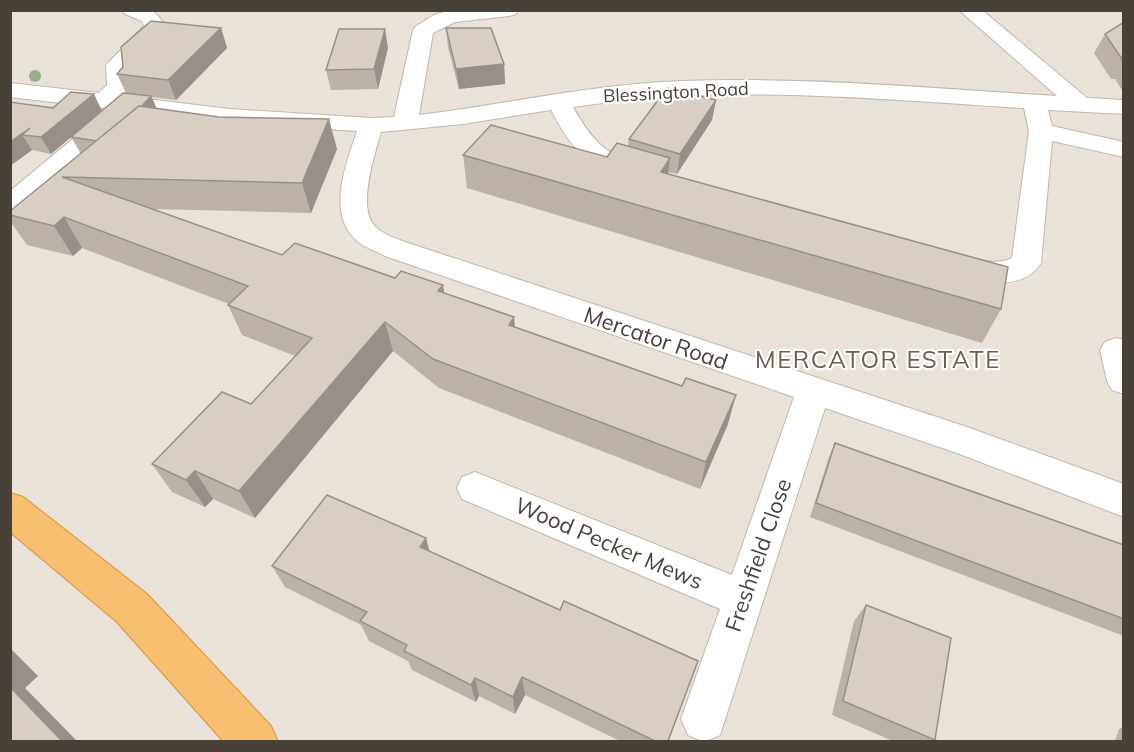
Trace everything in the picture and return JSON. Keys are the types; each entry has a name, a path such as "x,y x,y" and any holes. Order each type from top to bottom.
{"highway":[{"path":"10,509 132,608 255,741"}],"street":[{"path":"10,205 117,102 119,87 117,65 162,32 141,12 132,10"},
{"path":"405,124 423,30 432,22 450,17 509,10"},
{"path":"969,10 1081,105"},
{"name":"Blessington Road","path":"10,90 230,116 371,125 405,124 660,89 715,87 784,87 1124,107"},
{"path":"559,102 583,146 599,158 617,167 662,180"},
{"path":"941,261 975,271 1007,273 1026,263 1041,132 1035,102"},
{"name":"Mercator Road","path":"371,125 355,184 354,208 362,230 395,249 813,392 970,443 1124,501"},
{"path":"1041,132 1124,150"},
{"path":"1116,350 1124,381"},
{"name":"Freshfield Close","path":"704,719 813,392"},
{"name":"Wood Pecker Mews","path":"475,488 743,599"}],"shaded area":[{"path":"11,11 1123,11 1123,741 11,741"}],"building":[{"path":"151,21 221,28 168,80 117,74 123,67 121,47"},
{"path":"1124,22 1124,59 1122,59 1105,34"},
{"path":"446,28 491,28 504,64 456,69"},
{"path":"339,29 385,29 374,69 326,70"},
{"path":"667,88 716,100 680,154 629,139"},
{"path":"71,92 94,94 41,137 22,135 30,128 10,142 10,102 53,108"},
{"path":"123,93 151,96 141,107 139,106 97,141 71,137"},
{"path":"139,106 219,117 329,119 302,183 62,177 282,255 295,243 395,278 401,271 443,285 438,291 514,317 509,325 682,386 686,378 736,395 706,462 433,359 385,322 239,491 195,471 186,480 152,464 222,392 251,404 312,338 228,305 248,286 64,217 54,226 10,215 10,211"},
{"path":"491,125 607,157 617,143 670,158 661,172 1008,267 1001,309 463,155"},
{"path":"835,443 1124,545 1124,619 816,503"},
{"path":"327,495 426,538 420,547 560,610 564,601 698,661 668,741 655,741 522,677 513,697 475,678 471,685 404,651 407,645 360,621 367,612 272,566"},
{"path":"866,605 951,638 935,740 843,701"},
{"path":"10,687 62,741 10,741"}],"district":[{"name":"MERCATOR ESTATE","path":"878,359"}]}
